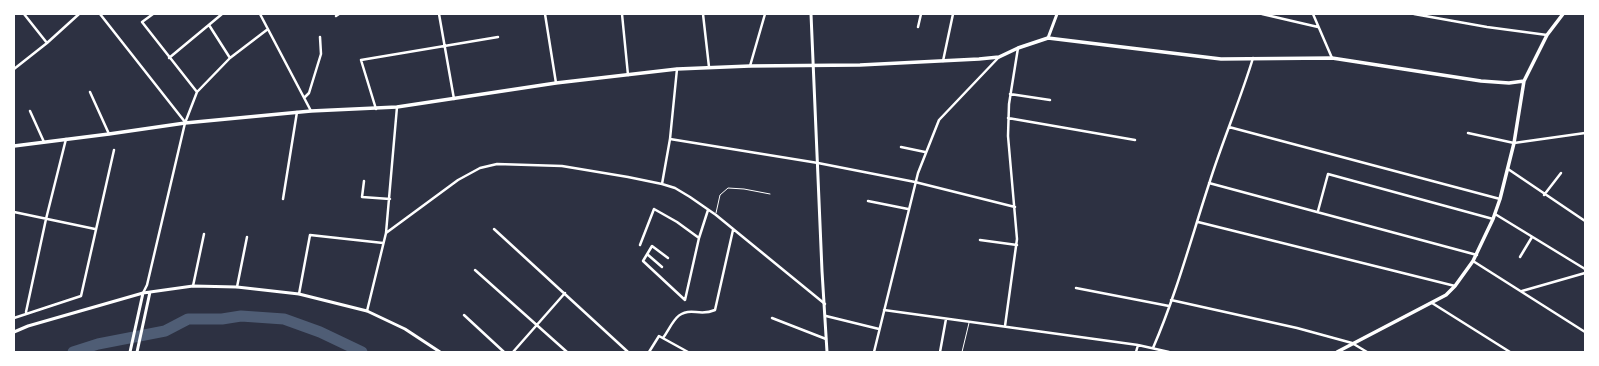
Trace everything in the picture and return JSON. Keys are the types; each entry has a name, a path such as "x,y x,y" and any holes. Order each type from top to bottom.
{"main road":[{"path":"1337,352 1446,295 1455,286 1473,261 1493,219 1500,199 1514,143 1524,81 1547,35 1563,14"},
{"path":"14,146 185,123 311,111 397,107 556,83 628,76 677,69 750,66 860,65 999,57 1018,48 1048,38 1221,58 1332,58 1481,81 1509,83 1524,81"}],"street":[{"path":"24,14 47,43"},
{"path":"14,69 47,43 79,14"},
{"path":"100,14 185,123"},
{"path":"153,14 142,22 197,92"},
{"path":"170,58 222,14"},
{"path":"260,14 305,97 311,111"},
{"path":"439,14 454,99"},
{"path":"545,14 556,83"},
{"path":"622,14 628,76"},
{"path":"703,14 709,67"},
{"path":"750,66 765,14"},
{"path":"811,14 812,65 827,352"},
{"path":"918,27 921,14"},
{"path":"943,61 953,14"},
{"path":"1048,38 1057,14"},
{"path":"1262,14 1318,27"},
{"path":"1314,14 1318,27 1332,58"},
{"path":"1414,14 1487,27 1547,35"},
{"path":"209,25 230,58"},
{"path":"130,352 140,304 147,285 185,123 197,92 230,58 268,28"},
{"path":"305,97 309,93 321,54 320,37"},
{"path":"376,109 361,60 498,37"},
{"path":"1005,326 1017,245 1008,136 1008,118 1010,94 1018,48"},
{"path":"874,352 908,209 925,152 939,120 999,57"},
{"path":"1153,348 1198,222 1209,184 1253,58"},
{"path":"662,184 670,139 677,69"},
{"path":"90,92 109,134"},
{"path":"1010,94 1050,100"},
{"path":"367,311 386,233 397,107"},
{"path":"30,111 44,142"},
{"path":"283,198 298,112"},
{"path":"1008,118 1135,140"},
{"path":"1229,127 1500,199"},
{"path":"1468,132 1514,143 1585,133"},
{"path":"670,139 818,163 915,182 1015,207"},
{"path":"26,313 46,219 66,140"},
{"path":"901,148 925,152"},
{"path":"14,318 81,296 114,150"},
{"path":"386,233 458,180 480,168 497,164 562,166 662,184 675,188 716,215 825,304"},
{"path":"1508,169 1585,222"},
{"path":"1544,195 1561,173"},
{"path":"1318,211 1328,174 1493,219"},
{"path":"364,181 362,197 390,199"},
{"path":"1209,184 1318,211 1477,255"},
{"path":"868,201 908,209"},
{"path":"640,245 654,209 677,222 699,238"},
{"path":"668,258 652,246 643,261 645,265 685,300 699,238 708,210"},
{"path":"14,212 95,229"},
{"path":"1495,214 1585,269"},
{"path":"1198,222 1455,286"},
{"path":"494,229 628,352"},
{"path":"663,338 678,315 682,312 690,310 707,313 715,310 733,230"},
{"path":"192,286 204,234"},
{"path":"299,294 310,235 383,243"},
{"path":"237,287 247,237"},
{"path":"1520,257 1532,237"},
{"path":"980,240 1017,245"},
{"path":"647,254 662,266"},
{"path":"1473,261 1585,332"},
{"path":"476,270 566,352"},
{"path":"1522,292 1585,273"},
{"path":"137,352 150,292 147,285"},
{"path":"14,332 42,322 143,293 192,286 237,287 299,294 367,311 405,329 440,352"},
{"path":"1076,288 1169,306"},
{"path":"513,352 565,293"},
{"path":"1171,300 1297,328 1352,344 1367,352"},
{"path":"1432,303 1510,352"},
{"path":"884,310 1138,345 1169,352"},
{"path":"464,315 504,352"},
{"path":"826,316 879,329"},
{"path":"772,318 827,339"},
{"path":"940,352 946,319"},
{"path":"650,352 659,336 688,352"},
{"path":"1136,352 1138,345"}],"lane":[{"path":"716,215 720,195 728,188 744,189 770,194"},
{"path":"962,352 969,322"}],"waterway":[{"path":"73,352 98,344 165,331 188,319 222,319 241,316 284,319 320,332 362,352"}]}
